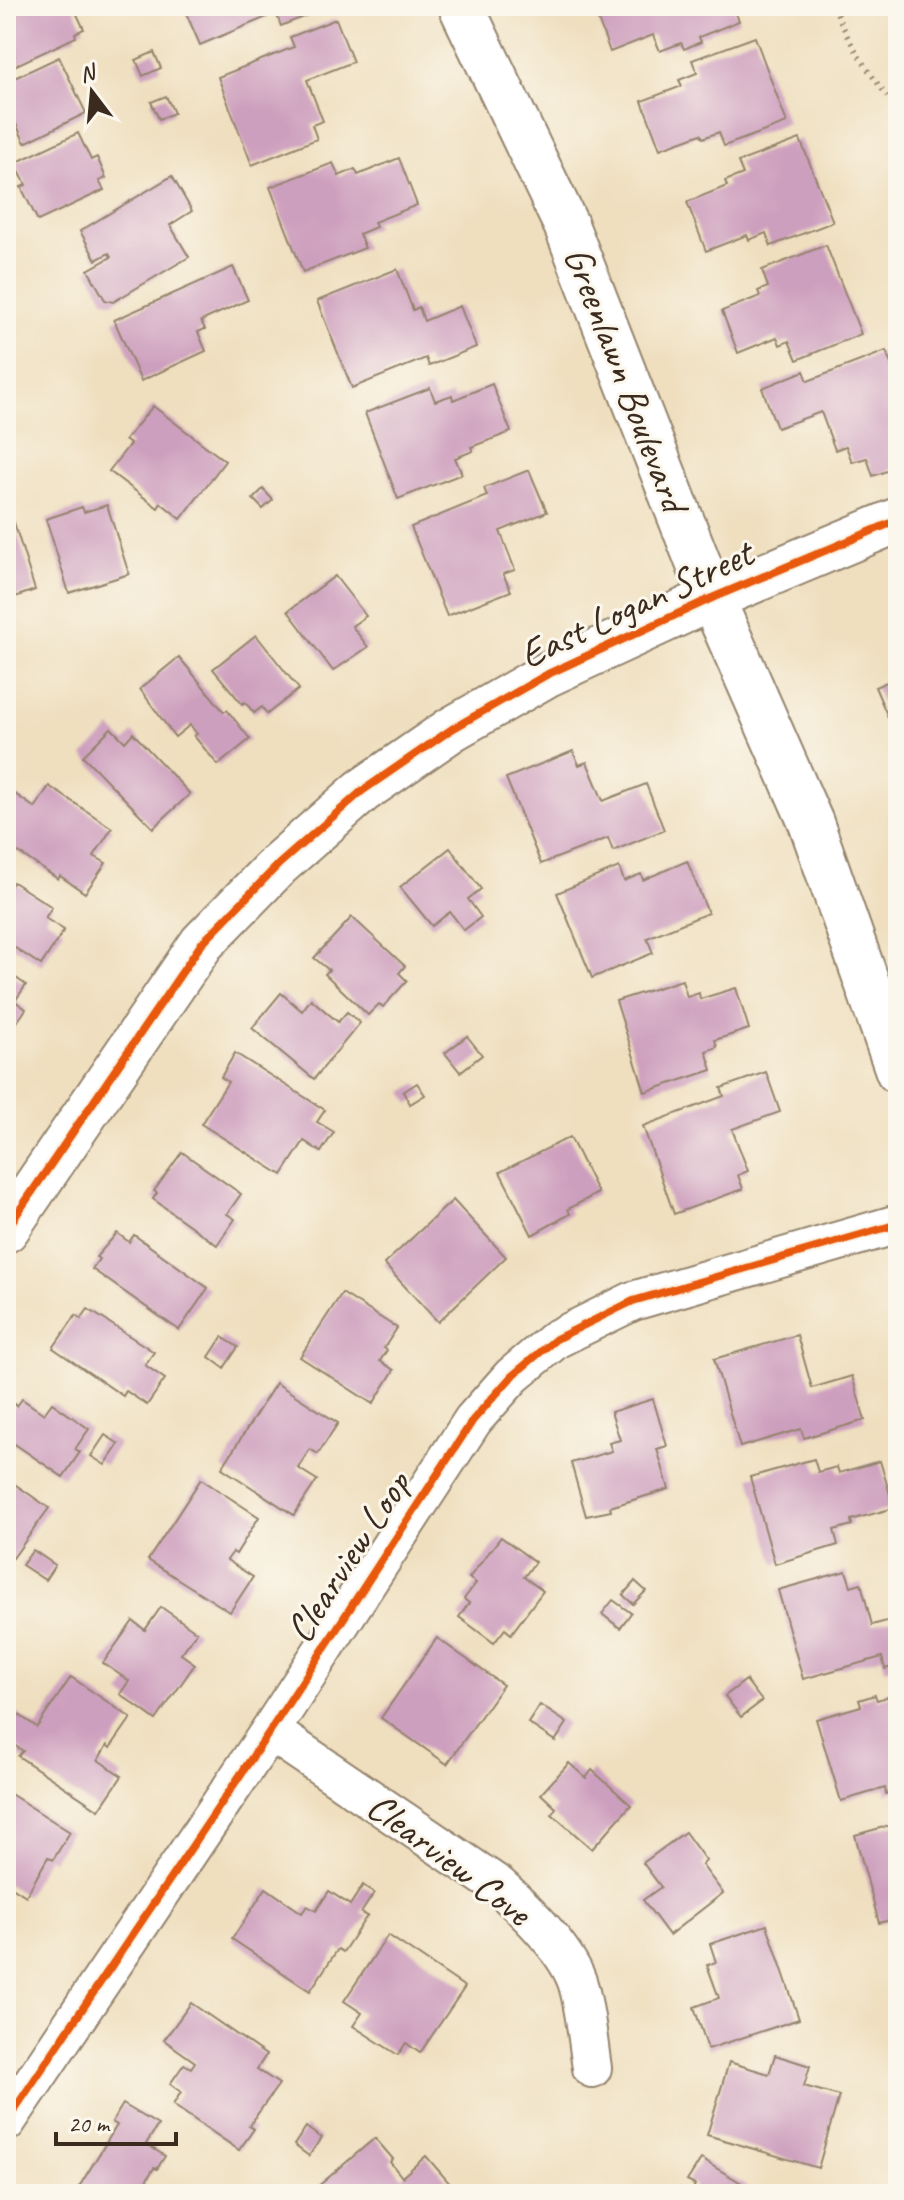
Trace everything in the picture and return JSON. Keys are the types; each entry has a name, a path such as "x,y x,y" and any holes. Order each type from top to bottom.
{"street":[{"name":"Greenlawn Boulevard","path":"461,6 566,225 712,598 811,823 898,1071"},
{"name":"East Logan Street","path":"6,1230 202,943 279,864 362,791 452,729 548,674 712,598 898,520"},
{"name":"Clearview Loop","path":"6,2122 270,1731 473,1420 512,1376 556,1339 633,1301 898,1224"},
{"name":"Clearview Cove","path":"270,1731 499,1886 519,1904 553,1940 579,1985 592,2068"}],"path":[{"path":"834,6 845,36 864,67 898,110"}],"building":[{"path":"6,6 73,6 84,29 75,33 76,37 6,70"},
{"path":"183,6 330,6 281,26 276,13 200,45"},
{"path":"593,6 733,6 739,21 699,37 701,42 684,49 681,43 660,51 653,35 610,52"},
{"path":"336,19 353,62 307,80 323,121 312,125 317,139 252,165 218,77 294,47 290,37"},
{"path":"755,37 787,123 724,146 719,132 703,138 701,134 660,149 642,101 682,86 679,80 697,73 692,60"},
{"path":"154,52 161,68 143,76 136,60"},
{"path":"59,57 86,113 25,143 15,122 12,124 6,112 6,82"},
{"path":"166,96 174,113 159,119 151,102"},
{"path":"78,133 91,160 97,157 106,178 99,181 104,190 38,221 21,187 26,185 15,163"},
{"path":"800,139 833,222 771,246 766,233 749,240 747,235 706,251 687,202 727,186 725,181 743,174 738,162"},
{"path":"399,158 417,205 374,222 376,227 359,234 365,248 303,272 270,187 333,163 339,176 355,169 358,175"},
{"path":"172,176 192,211 170,225 189,257 113,302 105,300 88,270 111,257 109,253 96,260 80,231"},
{"path":"826,245 861,334 797,360 789,341 780,345 777,337 738,353 722,311 760,296 758,291 768,287 762,270"},
{"path":"233,267 248,300 201,321 205,329 198,332 206,351 141,381 114,320"},
{"path":"397,269 413,310 419,307 424,321 460,306 476,347 429,366 426,358 352,388 317,301"},
{"path":"886,351 898,382 898,454 891,456 895,468 873,476 867,458 852,462 846,446 835,450 821,412 777,428 762,388 804,371 808,381"},
{"path":"492,384 511,432 471,447 473,451 455,458 462,474 398,499 365,413 430,388 435,401 452,395 453,400"},
{"path":"153,406 225,461 181,519 161,503 158,508 109,471 130,444 125,440"},
{"path":"529,470 547,512 500,531 515,570 503,574 511,591 447,616 411,527 487,496 484,488"},
{"path":"263,489 273,500 263,509 253,499"},
{"path":"107,505 129,574 69,593 46,519 82,507 84,512"},
{"path":"12,516 35,590 6,600 6,518"},
{"path":"335,576 366,616 352,626 368,647 333,671 288,611"},
{"path":"256,635 299,689 267,714 262,707 254,713 245,702 242,704 213,669"},
{"path":"179,657 250,739 218,765 194,736 197,734 190,725 175,737 140,689"},
{"path":"898,677 898,727 893,729 875,687"},
{"path":"111,728 125,742 133,733 190,794 153,828 83,756"},
{"path":"573,751 579,765 587,762 603,801 646,784 664,830 613,851 608,838 541,864 506,778"},
{"path":"49,786 112,828 94,856 106,863 85,893 6,844 6,807 15,794 35,808"},
{"path":"450,848 481,889 468,899 481,917 464,930 450,912 432,926 400,887"},
{"path":"687,861 708,913 647,938 653,953 592,978 557,893 619,867 624,881 641,874 643,880"},
{"path":"13,882 52,907 45,918 64,930 41,965 6,942 6,893"},
{"path":"352,917 405,966 399,973 407,981 383,1007 379,1004 368,1015 325,974 329,970 314,958"},
{"path":"6,971 26,985 15,1001 26,1009 6,1038"},
{"path":"682,980 687,997 699,993 700,999 736,988 749,1029 715,1040 717,1047 706,1051 712,1070 645,1092 616,1001"},
{"path":"281,993 302,1011 311,999 338,1022 347,1012 360,1023 314,1079 252,1028"},
{"path":"467,1036 482,1055 460,1072 445,1053"},
{"path":"235,1053 325,1110 317,1122 334,1132 321,1152 304,1141 282,1175 201,1124 228,1082 221,1077"},
{"path":"766,1072 780,1112 732,1129 748,1171 738,1175 743,1189 674,1214 643,1126 724,1096 721,1088"},
{"path":"417,1083 425,1095 410,1104 403,1092"},
{"path":"570,1137 598,1193 568,1209 570,1214 532,1235 500,1172"},
{"path":"182,1152 241,1194 227,1214 235,1219 217,1245 153,1199 157,1193 154,1191"},
{"path":"453,1200 506,1257 438,1322 384,1264"},
{"path":"117,1233 129,1242 134,1235 208,1288 179,1330 92,1269 99,1259 96,1257"},
{"path":"342,1293 397,1328 380,1361 394,1370 373,1404 300,1357"},
{"path":"88,1309 154,1352 145,1365 165,1379 147,1405 126,1391 123,1396 53,1348 76,1315 81,1319"},
{"path":"797,1335 812,1388 852,1376 865,1420 804,1438 801,1429 740,1447 714,1359"},
{"path":"222,1337 238,1347 224,1368 209,1357"},
{"path":"276,1383 338,1423 318,1454 310,1449 298,1468 317,1480 294,1515 222,1468"},
{"path":"22,1399 44,1414 52,1403 89,1429 75,1449 80,1452 63,1477 6,1438 6,1416"},
{"path":"653,1399 667,1446 657,1449 669,1489 610,1507 611,1511 586,1516 571,1463 612,1451 609,1443 620,1440 611,1412"},
{"path":"105,1435 119,1444 105,1465 91,1456"},
{"path":"814,1459 818,1472 837,1467 839,1473 880,1461 894,1508 851,1520 852,1525 834,1530 838,1545 775,1564 750,1477"},
{"path":"6,1478 49,1508 13,1558 6,1553"},
{"path":"201,1479 259,1517 236,1554 233,1552 227,1560 253,1577 230,1612 148,1560"},
{"path":"501,1537 535,1562 524,1577 543,1591 511,1634 505,1629 494,1643 459,1617 469,1603 464,1599 476,1583 469,1578"},
{"path":"33,1550 55,1565 45,1580 22,1565"},
{"path":"846,1571 851,1586 861,1583 872,1625 898,1618 898,1665 885,1669 882,1657 803,1679 778,1590"},
{"path":"635,1581 646,1591 633,1604 623,1595"},
{"path":"613,1600 631,1613 620,1628 602,1614"},
{"path":"161,1607 197,1632 181,1654 195,1664 156,1720 120,1694 129,1681 103,1663 133,1621 145,1630"},
{"path":"437,1638 503,1685 447,1764 381,1718"},
{"path":"71,1677 131,1718 98,1760 122,1776 99,1810 18,1756 23,1751 6,1740 6,1706 37,1727"},
{"path":"746,1680 762,1701 741,1717 725,1696"},
{"path":"896,1694 898,1790 886,1794 885,1788 841,1801 816,1719 861,1706 859,1700 875,1695 877,1700"},
{"path":"540,1705 567,1723 555,1741 528,1723"},
{"path":"569,1763 586,1778 592,1770 631,1805 592,1849 552,1814 556,1808 541,1794"},
{"path":"9,1793 70,1832 53,1860 48,1857 26,1896 6,1883 6,1798"},
{"path":"898,1823 898,1918 879,1923 855,1835"},
{"path":"685,1832 706,1861 702,1865 723,1893 669,1935 643,1900 661,1887 643,1863"},
{"path":"363,1885 374,1893 361,1913 367,1916 343,1952 338,1949 310,1991 232,1939 266,1888 302,1913 307,1906 316,1911 329,1891 350,1905"},
{"path":"767,1925 799,2019 708,2049 694,2007 719,1998 707,1965 716,1962 710,1944"},
{"path":"388,1935 465,1987 420,2053 406,2043 398,2055 353,2026 362,2013 344,2001"},
{"path":"898,1952 898,1986 896,1986 892,1953"},
{"path":"191,2003 266,2055 257,2069 279,2084 249,2126 254,2129 239,2150 173,2105 181,2092 170,2084 184,2064 191,2068 195,2062 164,2040"},
{"path":"775,2055 810,2066 804,2086 839,2096 818,2168 707,2135 729,2062 769,2074"},
{"path":"123,2104 158,2125 146,2144 165,2156 138,2194 91,2194 79,2187 117,2125 112,2122"},
{"path":"306,2127 321,2138 309,2156 294,2145"},
{"path":"375,2138 393,2159 390,2162 402,2177 426,2156 452,2186 442,2194 309,2194"},
{"path":"701,2159 753,2190 751,2194 696,2194 692,2191 695,2185 687,2181"}],"cycle path":[{"path":"6,1230 202,943 279,864 362,791 452,729 548,674 712,598 898,520"},
{"path":"6,2122 270,1731 473,1420 512,1376 556,1339 633,1301 898,1224"}]}
